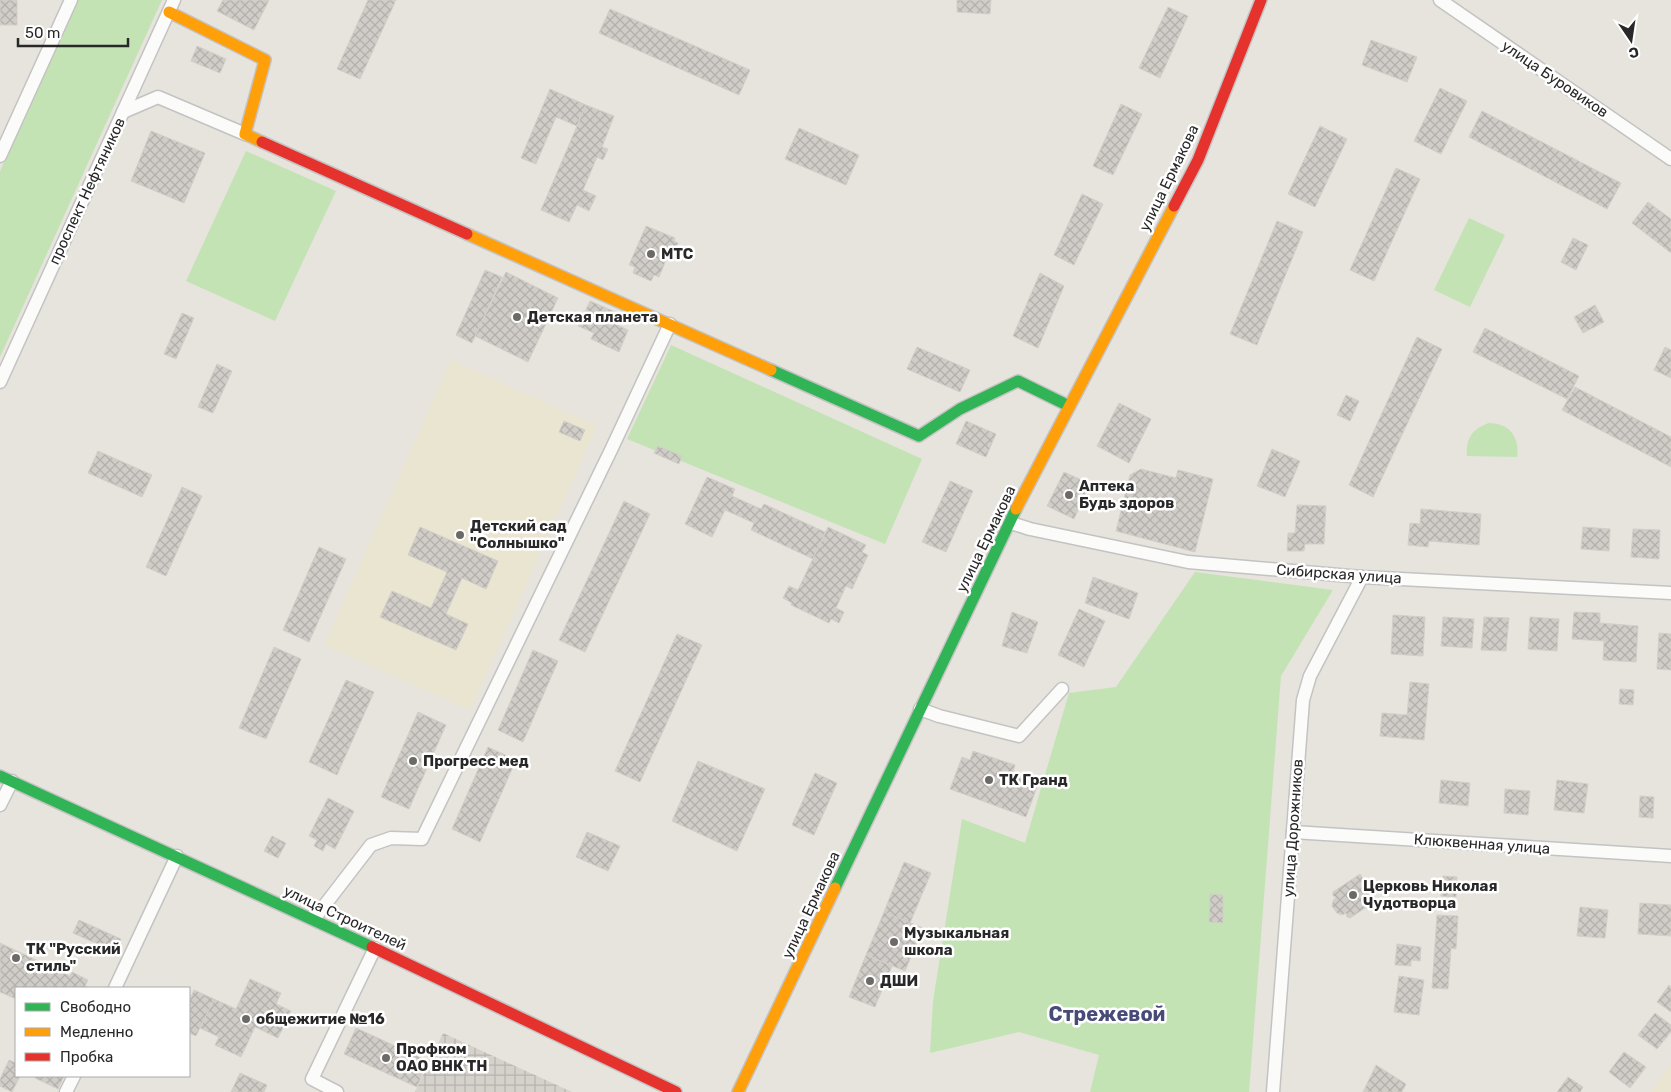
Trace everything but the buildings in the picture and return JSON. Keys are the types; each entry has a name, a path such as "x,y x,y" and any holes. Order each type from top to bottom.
{"street":[{"path":"0,156 71,0"},
{"name":"проспект Нефтяников","path":"0,382 174,0"},
{"name":"улица Ермакова","path":"738,1092 1022,497 1198,160 1261,0"},
{"name":"улица Буровиков","path":"1440,0 1671,159"},
{"path":"169,12 265,60 245,134"},
{"path":"123,112 158,97 245,134 919,436 960,409 1018,381 1069,406"},
{"path":"314,919 371,845 391,838 422,839 611,450 670,324"},
{"name":"Сибирская улица","path":"1011,523 1030,529 1188,562 1362,577 1671,593"},
{"name":"улица Дорожников","path":"1273,1092 1303,700 1310,676 1362,577"},
{"path":"920,709 939,716 1019,736 1062,689"},
{"path":"0,805 6,778"},
{"name":"улица Строителей","path":"6,778 314,919 676,1092"},
{"name":"Клюквенная улица","path":"1293,832 1671,856"},
{"path":"115,987 177,856"},
{"path":"337,1092 312,1079 375,948"},
{"path":"66,1092 74,1077"}],"shaded area":[{"name":"Детский сад \"Солнышко\"","path":"451,360 597,426 470,710 324,645"},
{"path":"443,1033 572,1092 415,1092"},
{"path":"1671,1064 1671,1092 1651,1092"}],"green space":[{"path":"78,0 162,0 0,357 0,171"},
{"path":"246,151 336,191 275,321 186,281"},
{"path":"1469,218 1505,235 1470,307 1434,290"},
{"path":"671,345 922,459 885,544 627,439"},
{"path":"1489,423 1502,426 1512,432 1517,443 1517,457 1467,456 1467,444 1471,435 1483,425"},
{"path":"1195,572 1333,590 1281,676 1249,1092 1090,1092 1099,1055 1019,1032 930,1053 933,1001 962,819 1025,843 1069,693 1116,687"}],"traffic: fast":[{"path":"771,370 919,436 960,409 1018,381 1069,406"},
{"path":"835,888 1016,509"},
{"path":"0,776 372,947"}],"traffic: slow":[{"path":"169,12 265,60 245,134 262,142"},
{"path":"1016,509 1174,206"},
{"path":"467,234 771,370"},
{"path":"738,1092 835,888"}],"traffic: jam":[{"path":"1174,206 1198,160 1261,0"},
{"path":"262,142 467,234"},
{"path":"372,947 676,1092"}],"place":[{"name":"МТС","path":"651,254"},
{"name":"Детская планета","path":"517,317"},
{"name":"Аптека Будь здоров","path":"1069,495"},
{"name":"Детский сад \"Солнышко\"","path":"460,535"},
{"name":"Прогресс мед","path":"413,761"},
{"name":"ТК Гранд","path":"989,780"},
{"name":"Церковь Николая Чудотворца","path":"1353,895"},
{"name":"Музыкальная школа","path":"894,942"},
{"name":"ТК \"Русский стиль\"","path":"16,958"},
{"name":"ДШИ","path":"870,981"},
{"name":"общежитие №16","path":"246,1019"},
{"name":"Профком ОАО ВНК ТН","path":"386,1058"}],"district":[{"name":"Стрежевой","path":"1107,1014"}]}
